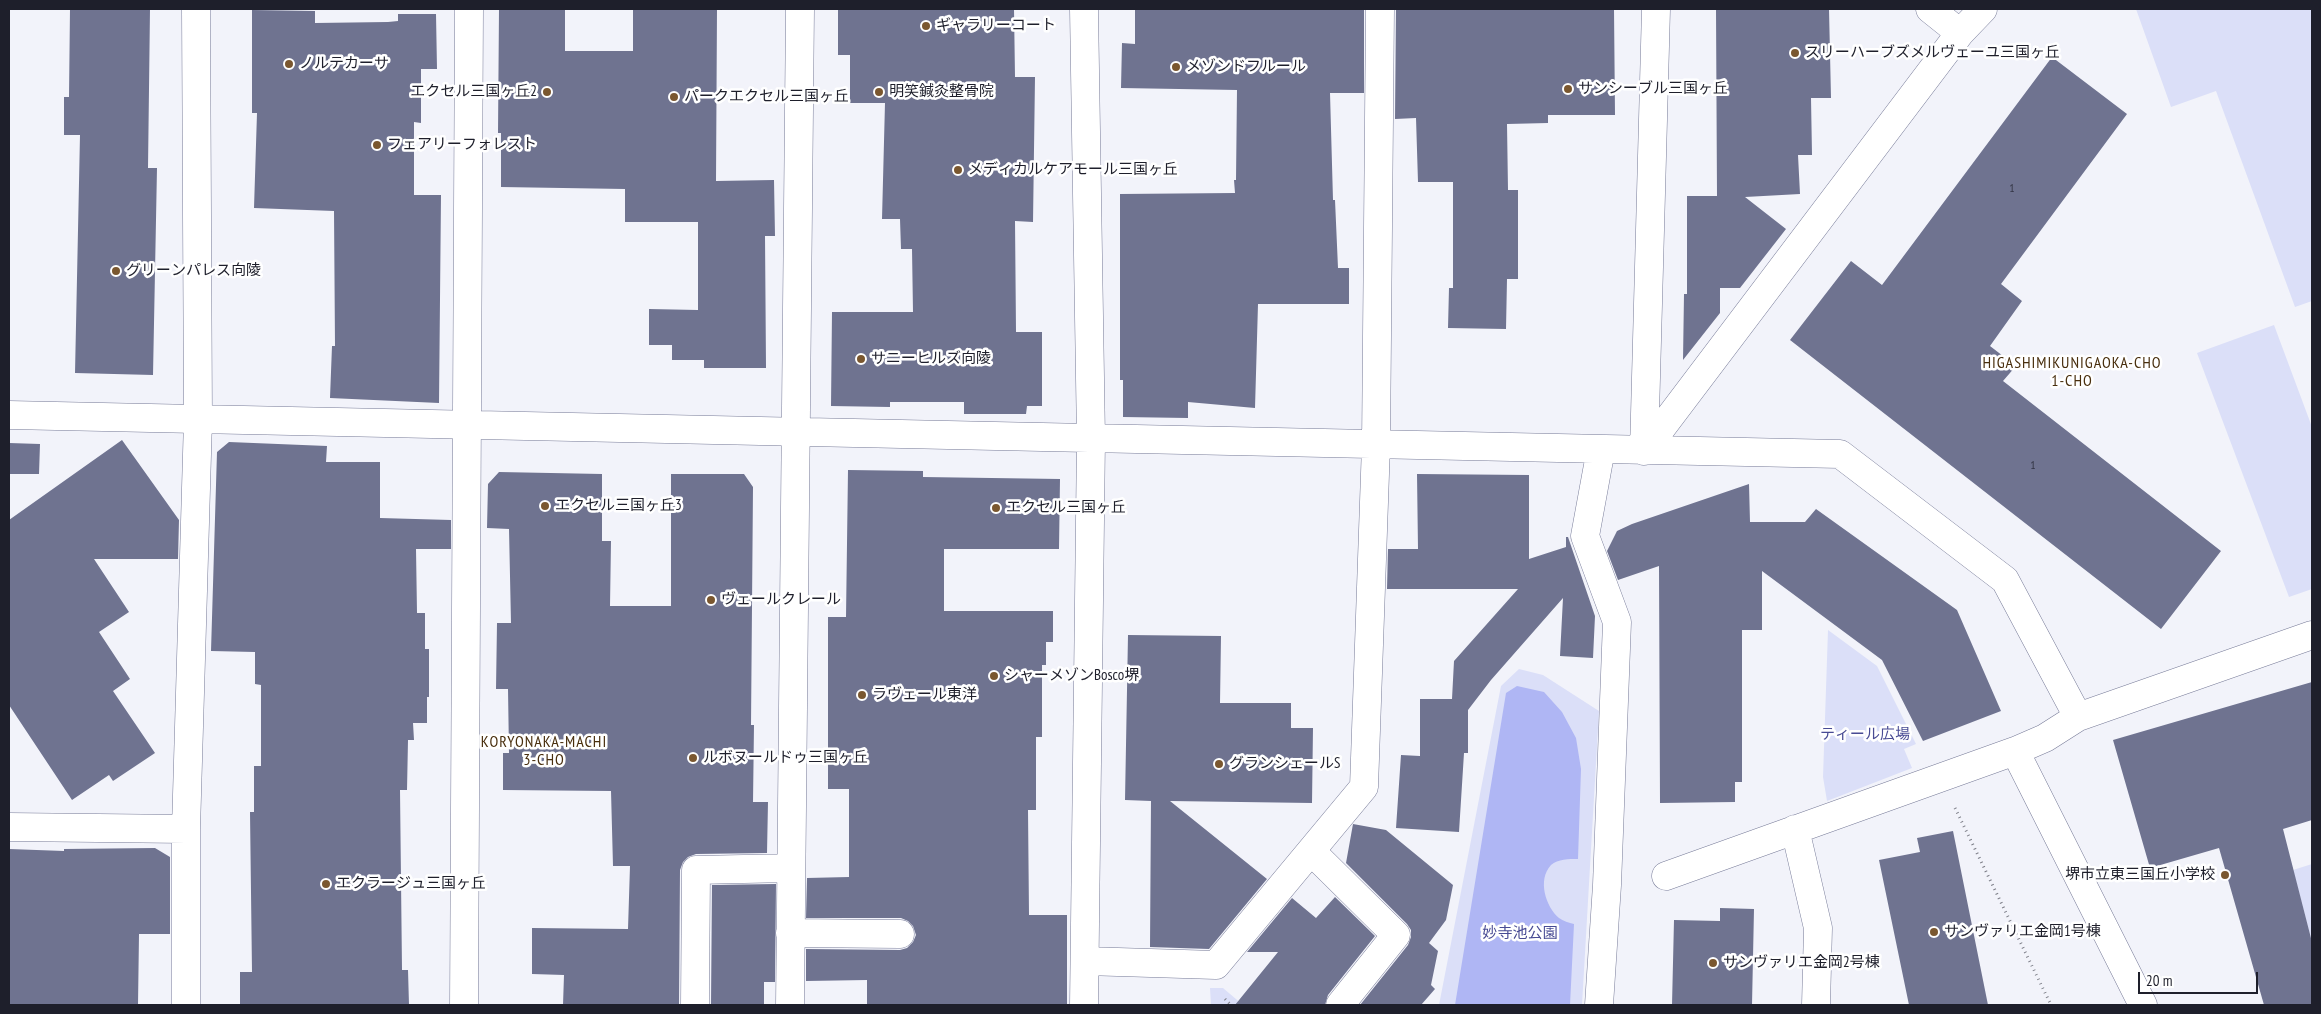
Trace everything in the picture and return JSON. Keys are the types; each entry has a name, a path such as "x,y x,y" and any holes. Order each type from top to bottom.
{"street":[{"path":"186,1005 186,830 198,420 196,9"},
{"path":"464,1005 469,9"},
{"path":"790,1005 800,9"},
{"path":"1084,9 1091,439 1084,1005"},
{"path":"1085,961 1216,965 1364,787 1376,445 1380,9"},
{"path":"1644,451 1656,9"},
{"path":"1930,9 1960,33"},
{"path":"1644,451 1960,33 1983,9"},
{"path":"9,415 1840,454 2005,580 2078,717"},
{"path":"1600,1005 1607,885 1617,622 1585,536 1601,449"},
{"path":"1666,876 2014,751 2045,738 2078,717 2312,635"},
{"path":"2014,751 2143,1005"},
{"path":"9,827 186,830"},
{"path":"1795,829 1818,928 1816,1005"},
{"path":"1311,851 1396,935 1340,1005"},
{"path":"695,1005 696,870 791,868"},
{"path":"790,933 900,934"}],"path":[{"path":"1941,777 2051,1005"}],"green space":[{"path":"2136,9 2312,9 2312,301 2295,307 2216,91 2171,107"},
{"path":"2274,325 2312,427 2312,589 2289,597 2197,353"},
{"name":"ティール広場","path":"1828,630 1877,666 1916,744 1904,749 1912,768 1827,801 1823,777"},
{"name":"妙寺池公園","path":"1519,669 1543,675 1599,711 1582,1005 1439,1005 1501,686"},
{"path":"2312,864 2312,942 2293,870"},
{"path":"1210,988 1223,988 1243,1005 1211,1005"}],"water":[{"name":"妙寺池公園","path":"1517,686 1544,692 1562,712 1576,738 1581,769 1578,859 1560,860 1551,865 1547,871 1544,885 1547,900 1554,913 1562,920 1574,924 1570,1005 1455,1005 1506,693"}],"building":[{"path":"70,9 150,9 148,168 157,168 153,375 75,373 80,135 64,135 64,97 69,97"},
{"path":"499,9 565,9 565,51 633,51 633,9 717,9 716,181 774,180 775,236 765,236 766,368 704,368 704,360 672,360 672,345 649,345 649,309 698,310 698,222 625,222 625,189 501,187 501,133 498,133"},
{"path":"838,9 1014,9 1015,77 1035,77 1033,222 1015,221 1016,332 1042,332 1042,406 1027,406 1026,414 964,414 964,402 890,402 890,407 831,406 832,312 913,312 912,249 901,249 900,219 882,219 885,103 850,103 850,55 838,55"},
{"path":"1135,9 1364,9 1364,93 1330,93 1333,200 1335,200 1338,268 1349,268 1349,304 1258,304 1255,408 1188,402 1188,418 1123,417 1123,380 1120,380 1120,194 1235,193 1234,180 1236,180 1237,90 1121,88 1122,43 1135,44"},
{"path":"1396,9 1614,9 1615,115 1548,115 1548,123 1507,124 1508,190 1518,190 1518,279 1507,279 1506,329 1448,328 1449,288 1453,288 1453,182 1418,182 1416,118 1395,119"},
{"path":"1716,9 1829,9 1831,98 1811,98 1812,155 1798,155 1800,194 1745,197 1786,229 1740,288 1720,288 1720,313 1683,360 1684,294 1687,294 1687,196 1717,196"},
{"path":"252,10 315,11 315,23 388,22 398,21 398,14 436,14 437,69 421,69 421,123 414,122 414,195 441,195 439,403 330,398 332,346 335,346 334,211 254,208 257,113 252,113"},
{"path":"2052,57 2127,114 2001,284 2022,301 1990,346 2016,366 2003,381 2221,551 2161,629 1790,340 1851,261 1882,285"},
{"path":"122,440 179,520 178,559 94,559 129,612 99,632 130,679 113,691 155,753 113,781 109,775 72,800 9,705 9,520"},
{"path":"229,442 327,446 326,462 380,462 380,518 451,520 451,549 416,549 417,613 425,613 425,649 429,649 429,697 427,697 427,723 413,723 414,740 408,740 407,790 400,790 402,970 408,970 409,1005 240,1005 240,972 252,972 250,812 254,812 254,766 261,766 261,685 255,684 255,652 211,651 217,452"},
{"path":"9,443 40,444 39,474 9,474"},
{"path":"848,470 923,471 923,477 1060,479 1059,549 944,549 944,611 1053,611 1053,642 1046,642 1046,665 1042,665 1042,737 1036,737 1036,810 1028,810 1029,915 1067,915 1067,1005 867,1005 867,980 806,981 806,949 900,950 907,948 913,942 916,935 913,926 901,918 806,918 807,878 849,877 849,789 828,789 828,617 846,617"},
{"path":"499,472 602,474 602,541 611,541 610,606 671,606 671,474 744,474 753,487 751,725 754,725 753,802 768,802 767,853 696,854 688,857 683,862 680,870 679,1005 563,1005 564,975 532,974 532,928 628,929 630,866 613,866 611,791 503,790 503,753 509,753 508,689 496,689 497,623 511,623 509,529 487,528 488,484"},
{"path":"1417,474 1529,475 1529,559 1566,547 1566,537 1568,537 1595,616 1593,658 1560,656 1563,598 1491,680 1468,710 1468,753 1464,753 1459,832 1396,828 1401,755 1420,756 1420,699 1452,699 1454,661 1518,589 1387,589 1388,549 1418,549"},
{"path":"1749,484 1750,522 1805,522 1816,509 1957,610 2001,711 1923,741 1882,660 1762,571 1762,630 1742,630 1742,782 1735,782 1735,802 1660,803 1659,566 1618,580 1607,551 1617,531 1632,524"},
{"path":"1128,635 1221,636 1220,703 1291,703 1291,728 1313,728 1312,803 1170,801 1267,879 1209,949 1150,947 1151,801 1125,800"},
{"name":"堺市立東三国丘小学校","path":"2312,682 2312,820 2283,829 2312,942 2312,1005 2264,1005 2219,848 2150,868 2113,740"},
{"path":"1353,824 1386,830 1453,885 1446,920 1429,943 1438,951 1431,985 1435,989 1421,1005 1360,1005 1408,945 1411,930 1346,863"},
{"name":"サンヴァリエ金岡1号棟","path":"1953,831 1988,1005 1909,1005 1879,860 1920,852 1917,838"},
{"path":"155,848 170,857 170,934 139,934 138,1005 9,1005 9,849 64,851 64,849"},
{"path":"776,884 775,982 764,982 764,1005 711,1005 712,885"},
{"path":"1335,897 1375,936 1328,995 1325,1005 1235,1005 1278,952 1247,952 1292,898 1316,918"},
{"name":"サンヴァリエ金岡2号棟","path":"1720,908 1754,909 1752,1005 1672,1005 1674,920 1720,921"}],"place":[{"name":"ギャラリーコート","path":"926,26"},
{"name":"スリーハーブズメルヴェーユ三国ヶ丘","path":"1795,53"},
{"name":"ノルテカーサ","path":"289,64"},
{"name":"メゾンドフルール","path":"1176,67"},
{"name":"サンシーブル三国ヶ丘","path":"1568,89"},
{"name":"エクセル三国ヶ丘2","path":"547,92"},
{"name":"明笑鍼灸整骨院","path":"879,92"},
{"name":"パークエクセル三国ヶ丘","path":"674,97"},
{"name":"フェアリーフォレスト","path":"377,145"},
{"name":"メディカルケアモール三国ヶ丘","path":"958,170"},
{"name":"グリーンパレス向陵","path":"116,271"},
{"name":"サニーヒルズ向陵","path":"861,359"},
{"name":"エクセル三国ヶ丘3","path":"545,506"},
{"name":"エクセル三国ヶ丘","path":"996,508"},
{"name":"ヴェールクレール","path":"711,600"},
{"name":"シャーメゾンBosco堺","path":"994,676"},
{"name":"ラヴェール東洋","path":"862,695"},
{"name":"ルボヌールドゥ三国ヶ丘","path":"693,758"},
{"name":"グランシェールS","path":"1219,764"},
{"name":"堺市立東三国丘小学校","path":"2225,875"},
{"name":"エクラージュ三国ヶ丘","path":"326,884"},
{"name":"サンヴァリエ金岡1号棟","path":"1934,932"},
{"name":"サンヴァリエ金岡2号棟","path":"1713,963"}],"district":[{"name":"HIGASHIMIKUNIGAOKA-CHO 1-CHO","path":"2072,372"},
{"name":"KORYONAKA-MACHI 3-CHO","path":"544,751"}]}
